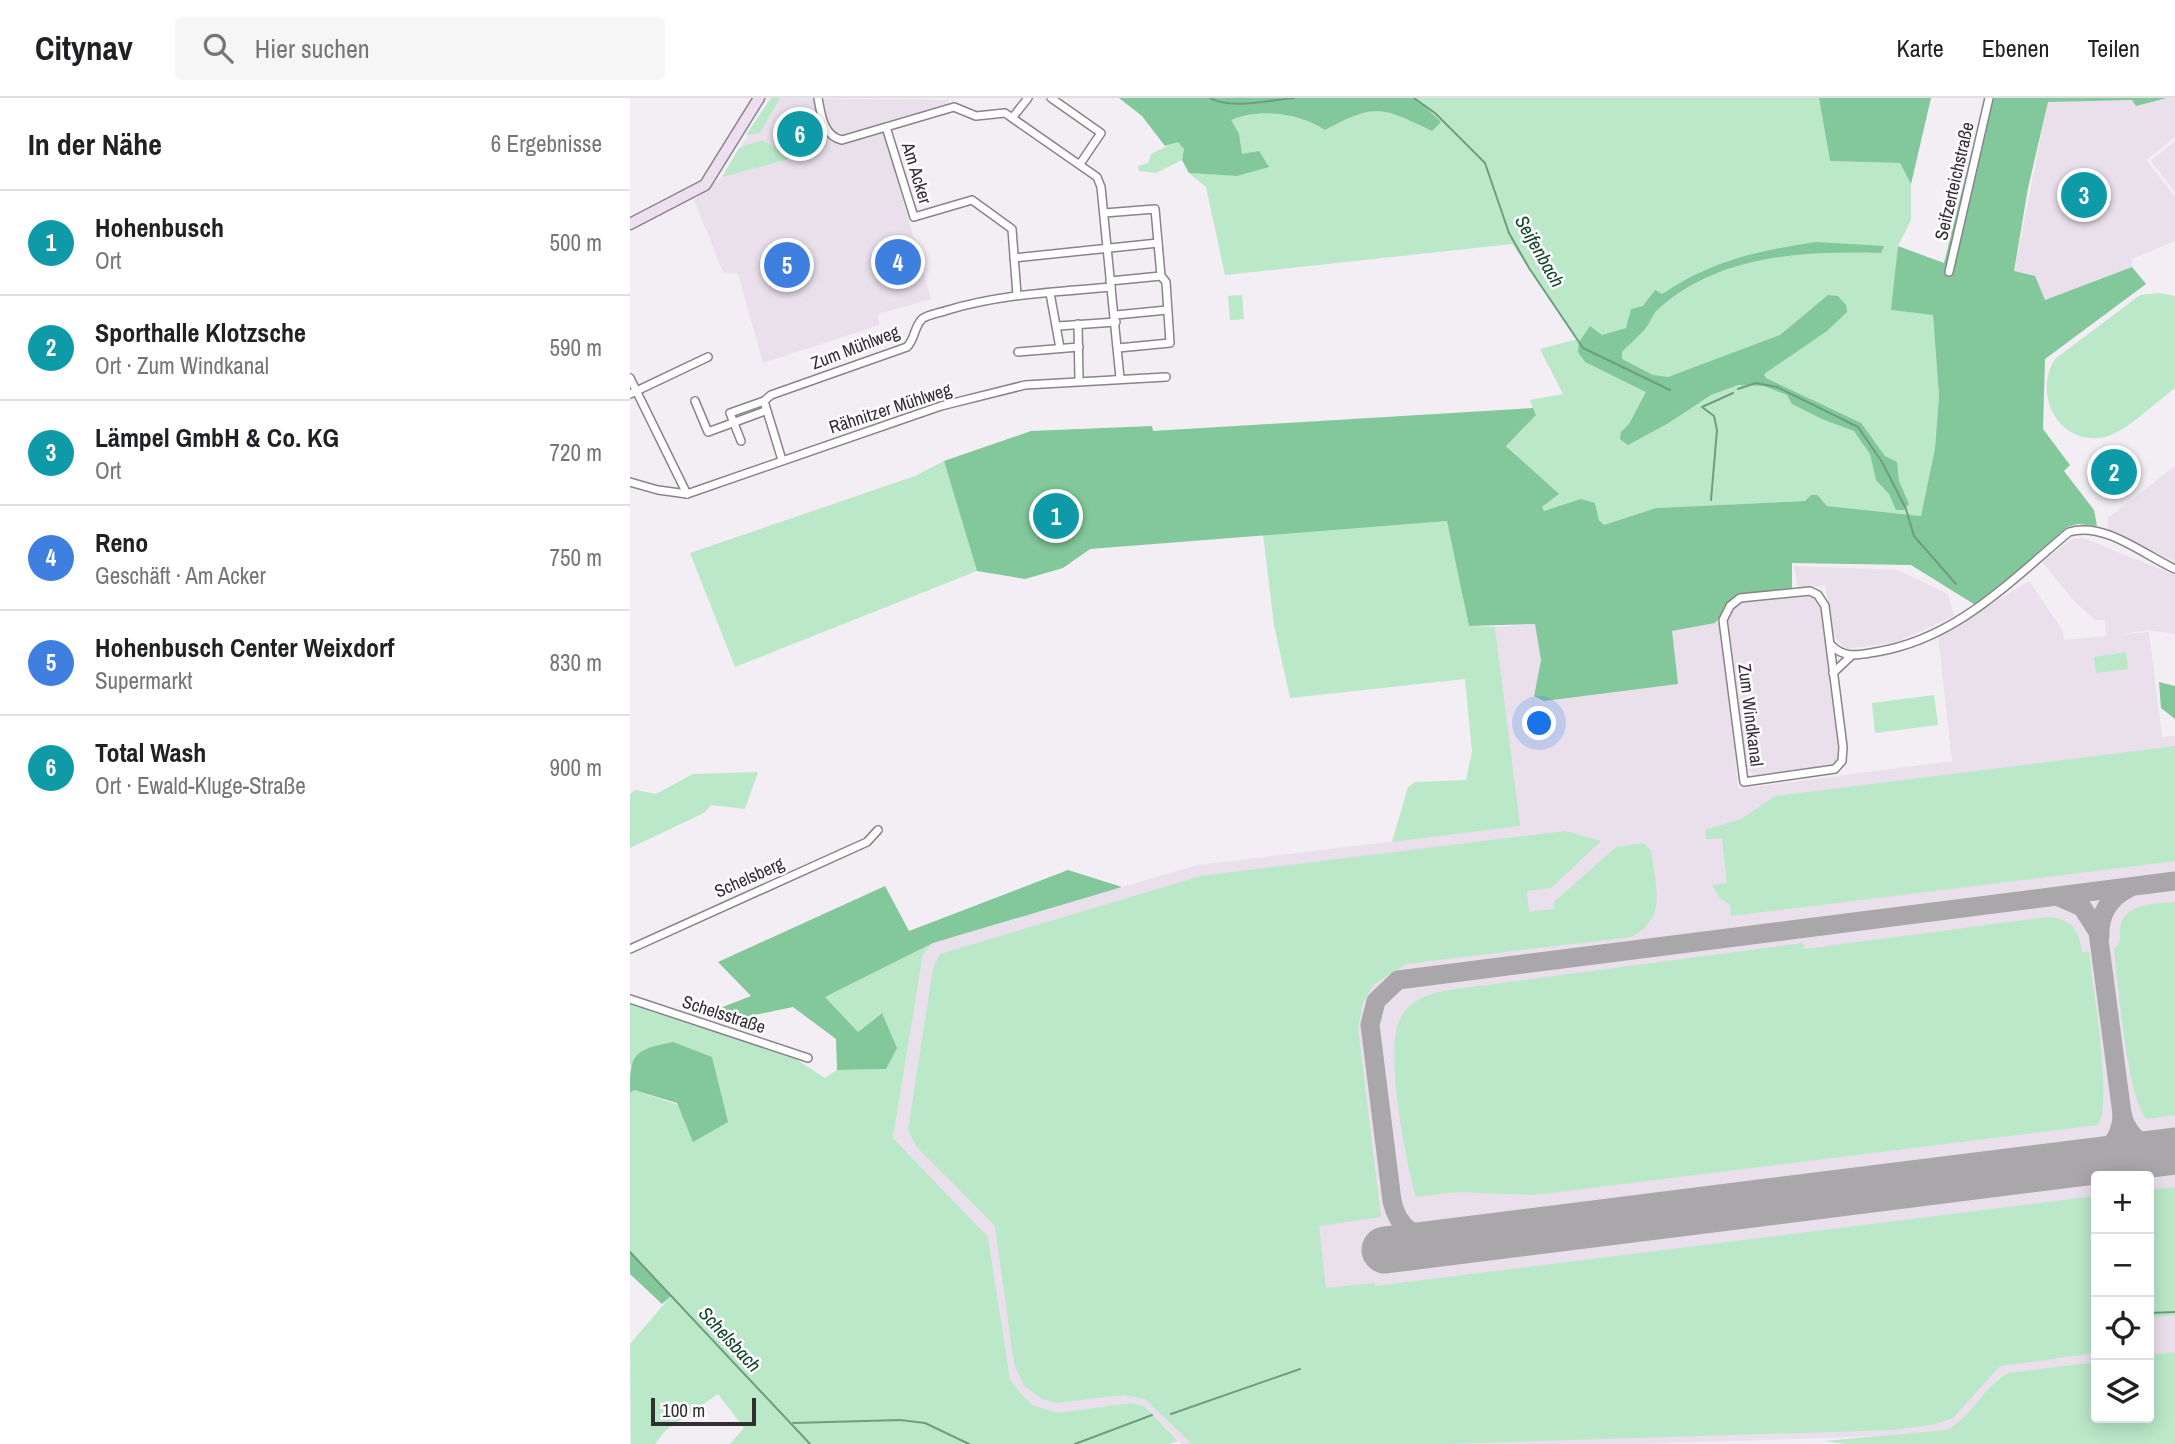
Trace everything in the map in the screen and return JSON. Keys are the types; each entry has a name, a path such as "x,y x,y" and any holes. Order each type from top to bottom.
{"main road":[{"path":"630,224 705,185 759,98"}],"street":[{"path":"818,98 827,129 836,139 849,139 954,107 976,116 1006,113 1097,177 1104,213 1120,378"},
{"path":"1013,117 1028,98"},
{"path":"1051,98 1101,133 1080,164"},
{"name":"Seifzerteichstraße","path":"1948,272 1989,98"},
{"name":"Am Acker","path":"886,127 914,217 972,200 1012,229 1017,295"},
{"path":"1104,213 1155,209 1161,276 1166,282 1170,343 1118,348"},
{"path":"1014,258 1158,243"},
{"name":"Zum Mühlweg","path":"734,422 730,413 764,401 771,395 907,347 915,339 918,325 924,317 973,303 1017,295 1049,293 1161,276"},
{"path":"1049,293 1052,322 1058,326 1167,310"},
{"path":"1078,324 1079,380"},
{"path":"1058,326 1060,348"},
{"path":"1018,352 1079,347"},
{"path":"633,392 708,358"},
{"name":"Rähnitzer Mühlweg","path":"630,482 687,494 941,406 1025,385 1166,377"},
{"path":"630,378 633,392 687,494"},
{"path":"695,401 708,432 765,411"},
{"path":"764,401 782,460"},
{"path":"734,422 741,441"},
{"path":"1833,673 1851,656 1911,643 1958,622 1993,598 2069,532 2079,529 2101,533 2175,569"},
{"name":"Zum Windkanal","path":"1810,592 1818,595 1825,606 1833,673 1843,747 1842,761 1835,769 1744,782 1723,620 1730,606 1740,598 1810,592"},
{"path":"1830,645 1851,656"},
{"name":"Schelsberg","path":"630,949 867,842 878,830"},
{"name":"Schelsstraße","path":"630,999 808,1058"}],"shaded area":[{"path":"771,98 949,100 948,103 881,123 931,299 878,314 879,325 763,363 738,274 723,272 694,200 722,177"},
{"path":"2175,98 2175,137 2146,160 2175,197 2175,241 2132,259 2132,267 2045,300 2014,272 2048,101 2133,100 2136,106"},
{"path":"2175,141 2175,192 2151,161"},
{"path":"2175,466 2175,562 2108,529 2108,518"},
{"path":"2083,538 2175,575 2175,634 2148,630 2117,635 2149,632 2162,737 2175,736 2175,1352 2154,1354 2154,1171 2091,1171 2091,1363 2008,1373 1997,1379 1963,1422 1947,1430 1920,1435 1636,1444 1182,1444 1144,1406 1130,1403 1058,1413 1034,1406 1021,1394 1010,1379 988,1237 893,1138 923,954 933,943 1197,865 1519,826 1495,627 1535,624 1541,660 1534,695 1544,701 1672,631 1714,623 1719,619 1729,682 1738,789 1952,761 1938,636 2029,581 2063,631 2064,640 2106,636 2105,620 2095,620 2076,603 2042,562 2072,539"},
{"path":"1794,566 1898,570 1948,594 1954,616 1897,642 1847,649 1835,638 1825,585 1798,589"},
{"path":"1802,595 1814,597 1823,608 1839,758 1830,767 1754,775 1746,768 1728,621 1734,607 1743,601"}],"green space":[{"path":"771,98 780,98 760,133 746,135"},
{"path":"1119,98 1416,98 1441,122 1432,131 1402,117 1379,111 1357,115 1325,130 1292,116 1266,113 1242,116 1231,120 1239,134 1242,154 1259,151 1269,167 1237,176 1189,173 1182,160 1184,149 1178,142 1165,146 1142,116"},
{"path":"1416,98 1819,98 1830,161 1900,163 1911,184 1911,220 1898,246 1892,310 1933,315 1939,396 1935,448 1921,516 1827,506 1819,495 1806,501 1656,508 1604,525 1599,520 1595,503 1544,511 1542,507 1558,494 1506,445 1536,415 1530,400 1563,394 1540,349 1578,339 1512,244 1225,275 1206,187 1189,173 1237,176 1240,147 1230,120 1279,114 1304,119 1326,129 1357,115 1379,111 1402,117 1432,131 1440,122"},
{"path":"1819,98 1931,98 1911,184 1900,163 1830,161"},
{"path":"1985,98 2167,98 2136,106 2132,100 2048,102 2028,188 2014,271 2035,276 2045,300 2132,267 2146,284 2045,359 2043,429 2070,465 2064,471 2094,510 2097,526 2078,524 2067,527 1977,606 1911,565 1792,563 1792,588 1739,595 1715,623 1672,631 1678,684 1544,701 1534,696 1541,660 1535,624 1469,626 1447,521 1090,549 1063,568 1025,579 977,571 944,461 1031,431 1152,426 1153,431 1533,408 1536,415 1506,446 1559,494 1542,507 1544,511 1581,499 1595,503 1599,520 1604,525 1656,508 1805,501 1811,495 1818,495 1827,506 1921,516 1935,448 1939,396 1933,315 1891,310 1898,246 1944,263","holes":["1058,504 1068,504 1070,517 1051,528 1039,526 1035,520 1045,509"]},
{"path":"762,140 793,158 722,177 739,148"},
{"path":"1178,141 1184,149 1182,160 1156,173 1139,171 1138,166 1148,163 1151,154"},
{"path":"1816,242 1884,246 1881,253 1822,253 1763,260 1706,278 1680,292 1656,311 1645,329 1622,352 1622,359 1653,375 1668,377 1780,335 1828,295 1838,296 1846,305 1847,312 1827,331 1764,374 1766,378 1861,423 1885,456 1897,462 1899,481 1909,504 1904,510 1896,510 1889,494 1876,480 1870,454 1854,431 1792,404 1787,395 1764,386 1738,385 1711,395 1667,424 1628,445 1620,439 1621,432 1629,424 1646,392 1585,362 1578,352 1579,342 1590,326 1602,335 1626,328 1631,309 1643,306 1655,290 1662,294 1699,273 1736,259"},
{"path":"2160,293 2175,296 2175,388 2132,423 2113,434 2089,438 2075,434 2063,426 2049,402 2049,373 2055,359 2140,295"},
{"path":"1242,295 1244,319 1230,320 1228,296"},
{"path":"944,461 977,571 735,667 690,553 915,476"},
{"path":"1058,504 1068,504 1070,516 1050,528 1039,526 1035,519 1045,509"},
{"path":"1448,521 1469,626 1495,627 1520,826 1392,842 1408,787 1415,782 1466,780 1472,752 1465,679 1290,698 1274,625 1263,534"},
{"path":"2126,652 2128,669 2096,673 2094,657"},
{"path":"2159,682 2175,686 2175,719 2161,708"},
{"path":"1934,695 1938,725 1875,733 1872,703"},
{"path":"2175,746 2175,861 1731,916 1730,905 1720,898 1712,885 1727,883 1722,838 1706,839 1705,830 1741,819 1775,796"},
{"path":"758,772 745,809 711,805 704,813 630,848 630,794 636,790 656,794 693,774"},
{"path":"1565,831 1601,841 1551,888 1527,891 1529,912 1554,909 1554,902 1616,847 1643,843 1651,850 1657,900 1655,910 1643,929 1631,937 1406,964 1373,985 1363,1003 1358,1028 1381,1217 1319,1226 1326,1288 1374,1283 1375,1286 2091,1197 2091,1354 2000,1366 1953,1418 1936,1424 1894,1430 1446,1444 1192,1444 1145,1399 1124,1395 1056,1403 1042,1399 1024,1386 1014,1364 995,1226 916,1146 908,1130 933,968 940,954 1201,876"},
{"path":"1068,870 1122,887 933,943 825,997 858,1032 882,1013 897,1048 886,1069 837,1070 836,1039 793,1007 745,1017 724,1016 720,1008 751,996 718,962 885,886 909,931"},
{"path":"2175,902 2175,1115 2147,1119 2140,1108 2129,1065 2114,949 2119,942 2122,920 2127,914 2141,906"},
{"path":"2047,917 2068,923 2079,937 2082,952 2089,952 2103,1069 2102,1113 2098,1125 1533,1195 1457,1192 1416,1197 1398,1104 1394,1051 1396,1030 1402,1015 1411,1004 1422,998 1449,990 1803,943 1805,949"},
{"path":"933,943 923,954 893,1138 988,1237 1010,1379 1034,1406 1058,1413 1130,1403 1144,1406 1178,1441 1169,1444 730,1444 744,1428 718,1394 666,1430 655,1444 631,1444 630,1344 671,1296 630,1252 630,1093 634,1090 728,1122 630,1065 630,1002 791,1056 825,1078 837,1070 886,1069 881,1013 858,1032 825,997"},
{"path":"673,1042 712,1057 728,1122 693,1142 677,1103 634,1090 630,1093 631,1070 636,1056 649,1048"},
{"path":"2175,1187 2175,1319 2174,1315 2154,1317 2154,1189"},
{"path":"630,1252 671,1296 662,1304 630,1274"},
{"path":"2175,1352 2175,1444 1846,1444 1824,1441 1947,1430 1964,1417 1999,1379 2008,1373 2091,1363 2091,1423 2154,1423 2154,1354"}],"waterway":[{"name":"Seifenbach","path":"1210,98 1239,104 1294,98"},
{"name":"Seifenbach","path":"1414,98 1435,113 1485,163 1509,233 1529,268 1583,348 1670,390"},
{"name":"Seifenbach","path":"1738,389 1756,383 1777,387 1858,427 1882,462 1906,509 1914,536 1956,584"},
{"path":"1711,500 1717,430 1714,416 1702,407 1733,393"},
{"name":"Schelsbach","path":"630,1252 810,1444"},
{"path":"2154,1313 2175,1312"},
{"path":"1171,1414 1300,1369"},
{"path":"1075,1444 1152,1415"},
{"path":"793,1423 900,1420 925,1423 969,1444"}],"taxiway":[{"path":"1444,1242 1425,1239 1410,1231 1399,1219 1392,1201 1370,1025 1376,1001 1398,980 2175,881"},
{"path":"2100,936 2103,914 2111,902 2129,888"},
{"path":"2059,897 2082,907 2098,932 2122,1114 2119,1131 2111,1145 2099,1156 2083,1163"},
{"path":"2122,1114 2129,1130 2140,1142 2155,1149 2172,1152"}],"runway":[{"path":"1385,1250 2175,1151"}],"place":[{"name":"Total Wash","path":"800,134"},
{"name":"Lämpel GmbH & Co. KG","path":"2084,195"},
{"name":"Reno","path":"898,262"},
{"name":"Hohenbusch Center Weixdorf","path":"787,265"},
{"name":"Sporthalle Klotzsche","path":"2114,472"},
{"name":"Hohenbusch","path":"1056,516"}]}
